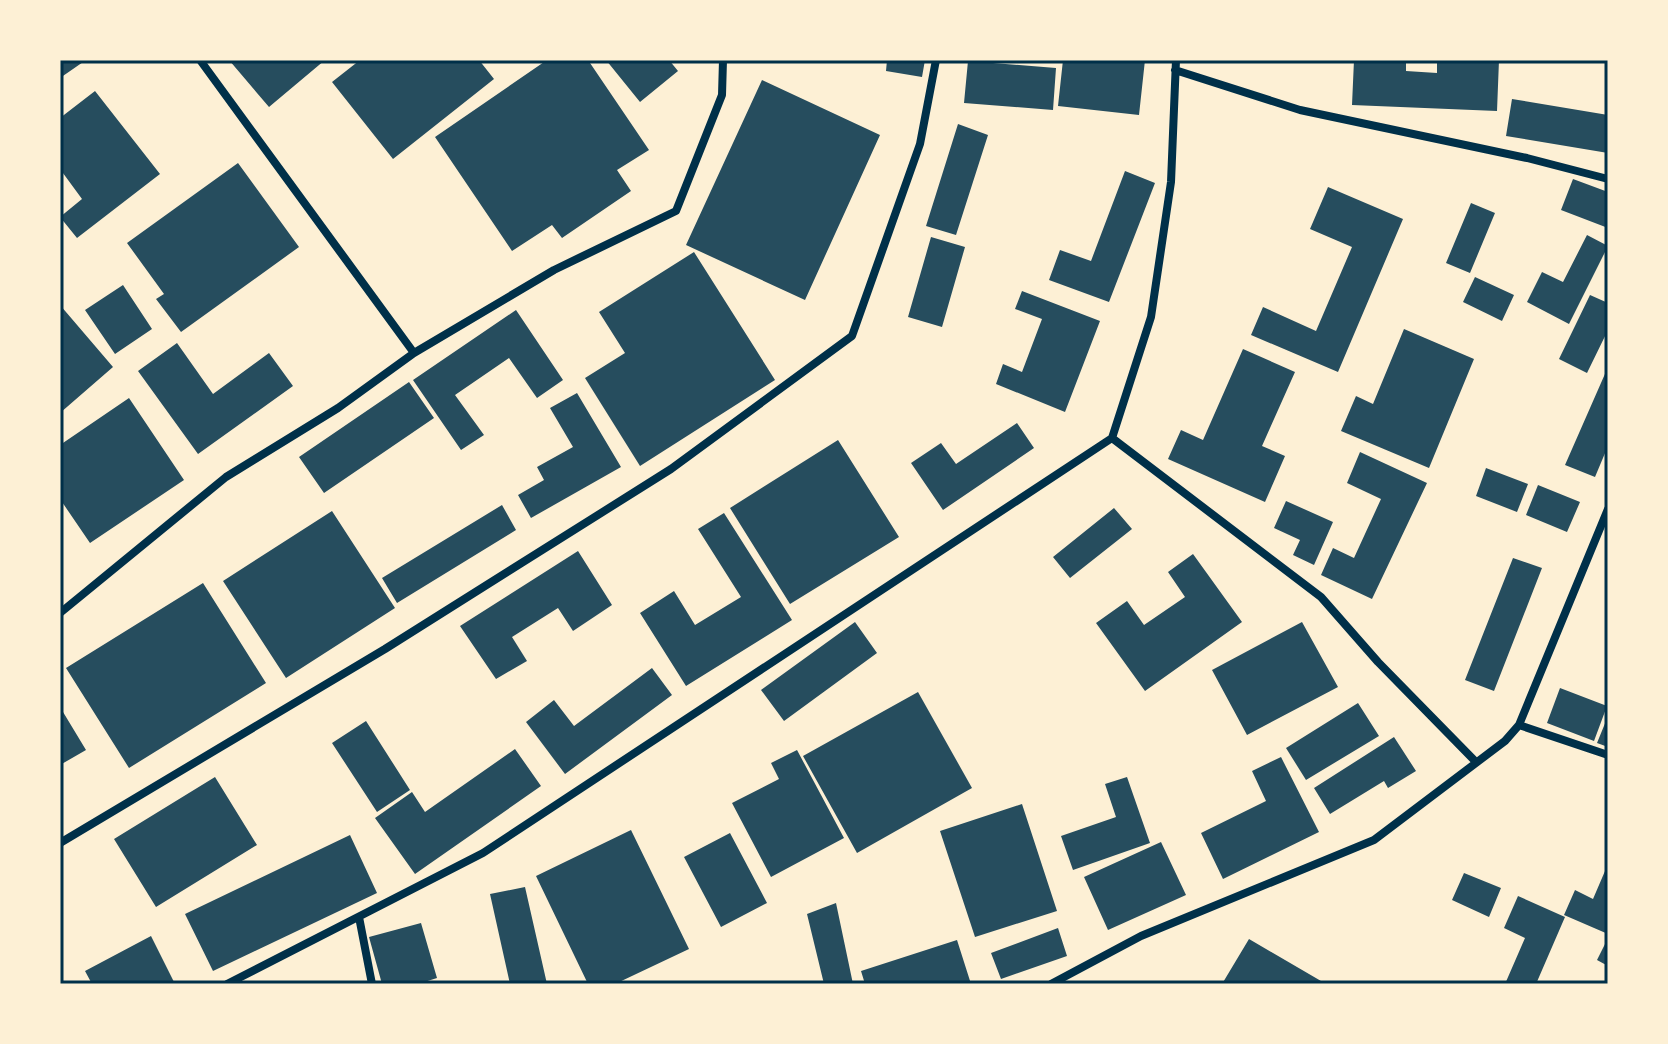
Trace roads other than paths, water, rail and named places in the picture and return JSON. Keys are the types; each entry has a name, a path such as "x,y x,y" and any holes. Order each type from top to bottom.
{"street":[{"path":"200,60 414,353"},
{"path":"60,613 226,477 338,408 414,353 554,270 676,211 722,95 723,60"},
{"path":"60,843 398,641 671,469 852,336 920,144 936,60"},
{"path":"227,984 483,853 1112,438 1151,317 1171,182 1176,65 1300,110 1527,158 1608,179"},
{"path":"1112,438 1321,597 1378,662 1476,762"},
{"path":"1051,984 1141,936 1374,840 1505,741 1519,725 1608,509"},
{"path":"1519,725 1608,755"},
{"path":"359,917 372,984"}]}
